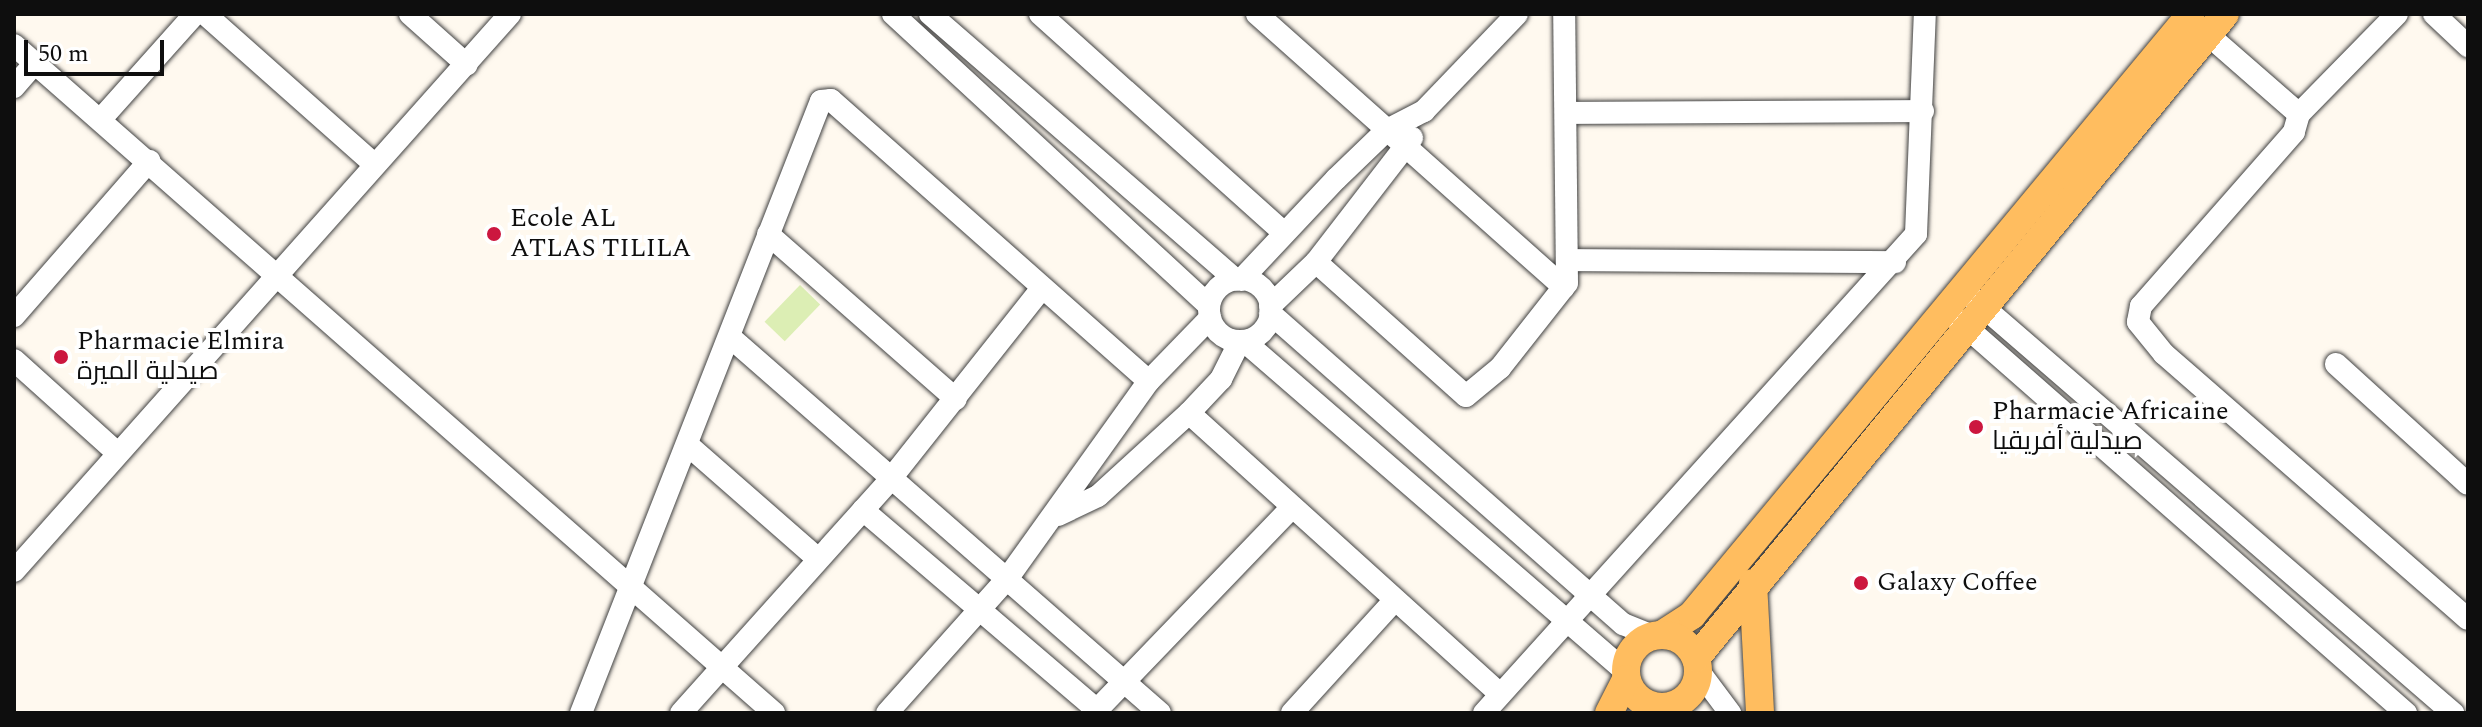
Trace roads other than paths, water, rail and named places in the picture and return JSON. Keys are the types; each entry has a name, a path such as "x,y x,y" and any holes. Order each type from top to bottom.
{"main road":[{"path":"1626,675 1638,698 1664,710 1691,693 1697,664 1753,583 1966,309 2203,20"},
{"path":"1609,713 1626,675 1633,649 1692,615 1966,309"},
{"path":"1753,583 1760,713"},
{"path":"1658,635 1683,641 1697,664"}],"street":[{"path":"101,119 195,14"},
{"path":"205,14 373,163"},
{"path":"410,14 467,65"},
{"path":"14,571 373,163 467,65 510,14"},
{"path":"893,14 1209,312 1218,333 1242,341 1571,621 1626,675"},
{"path":"930,14 1238,280 1263,291 1270,309 1623,624 1658,635"},
{"path":"1040,14 1284,233"},
{"path":"1257,14 1564,288"},
{"path":"1057,515 1098,496 1189,413 1221,379 1242,341 1262,331 1270,309 1316,262 1406,150 1424,111 1517,14"},
{"path":"1316,262 1466,396 1500,368 1564,288 1568,260 1564,14"},
{"path":"1484,713 1595,596 1786,374 1895,262 1919,227 1925,14"},
{"path":"2397,14 2299,114 2294,132 2141,306 2138,322 2164,354 2468,619"},
{"path":"2434,14 2468,46"},
{"path":"2203,20 2299,114"},
{"path":"14,45 774,713"},
{"path":"14,87 35,63"},
{"path":"581,713 628,584 689,446 817,105 831,100 1149,381"},
{"path":"887,713 1007,579 1057,515 1149,381 1209,312 1218,288 1238,280 1387,130 1424,111"},
{"path":"1567,113 1923,111"},
{"path":"14,316 149,161"},
{"path":"768,234 956,399"},
{"path":"1568,260 1895,262"},
{"path":"681,713 889,481 1042,288"},
{"path":"1966,309 2406,713"},
{"path":"1966,309 2453,713"},
{"path":"730,337 889,481 1124,679 1160,713"},
{"path":"14,360 116,452"},
{"path":"2336,364 2468,484"},
{"path":"1189,413 1500,694"},
{"path":"689,446 818,559"},
{"path":"863,510 1096,712 1124,679 1292,507"},
{"path":"1292,713 1395,600"},
{"path":"1697,664 1730,713"}],"place":[{"name":"Ecole AL ATLAS TILILA","path":"494,234"},
{"name":"Pharmacie Elmira صيدلية الميرة","path":"61,357"},
{"name":"Pharmacie Africaine صيدلية أفريقيا","path":"1976,427"},
{"name":"Galaxy Coffee","path":"1861,583"}]}
